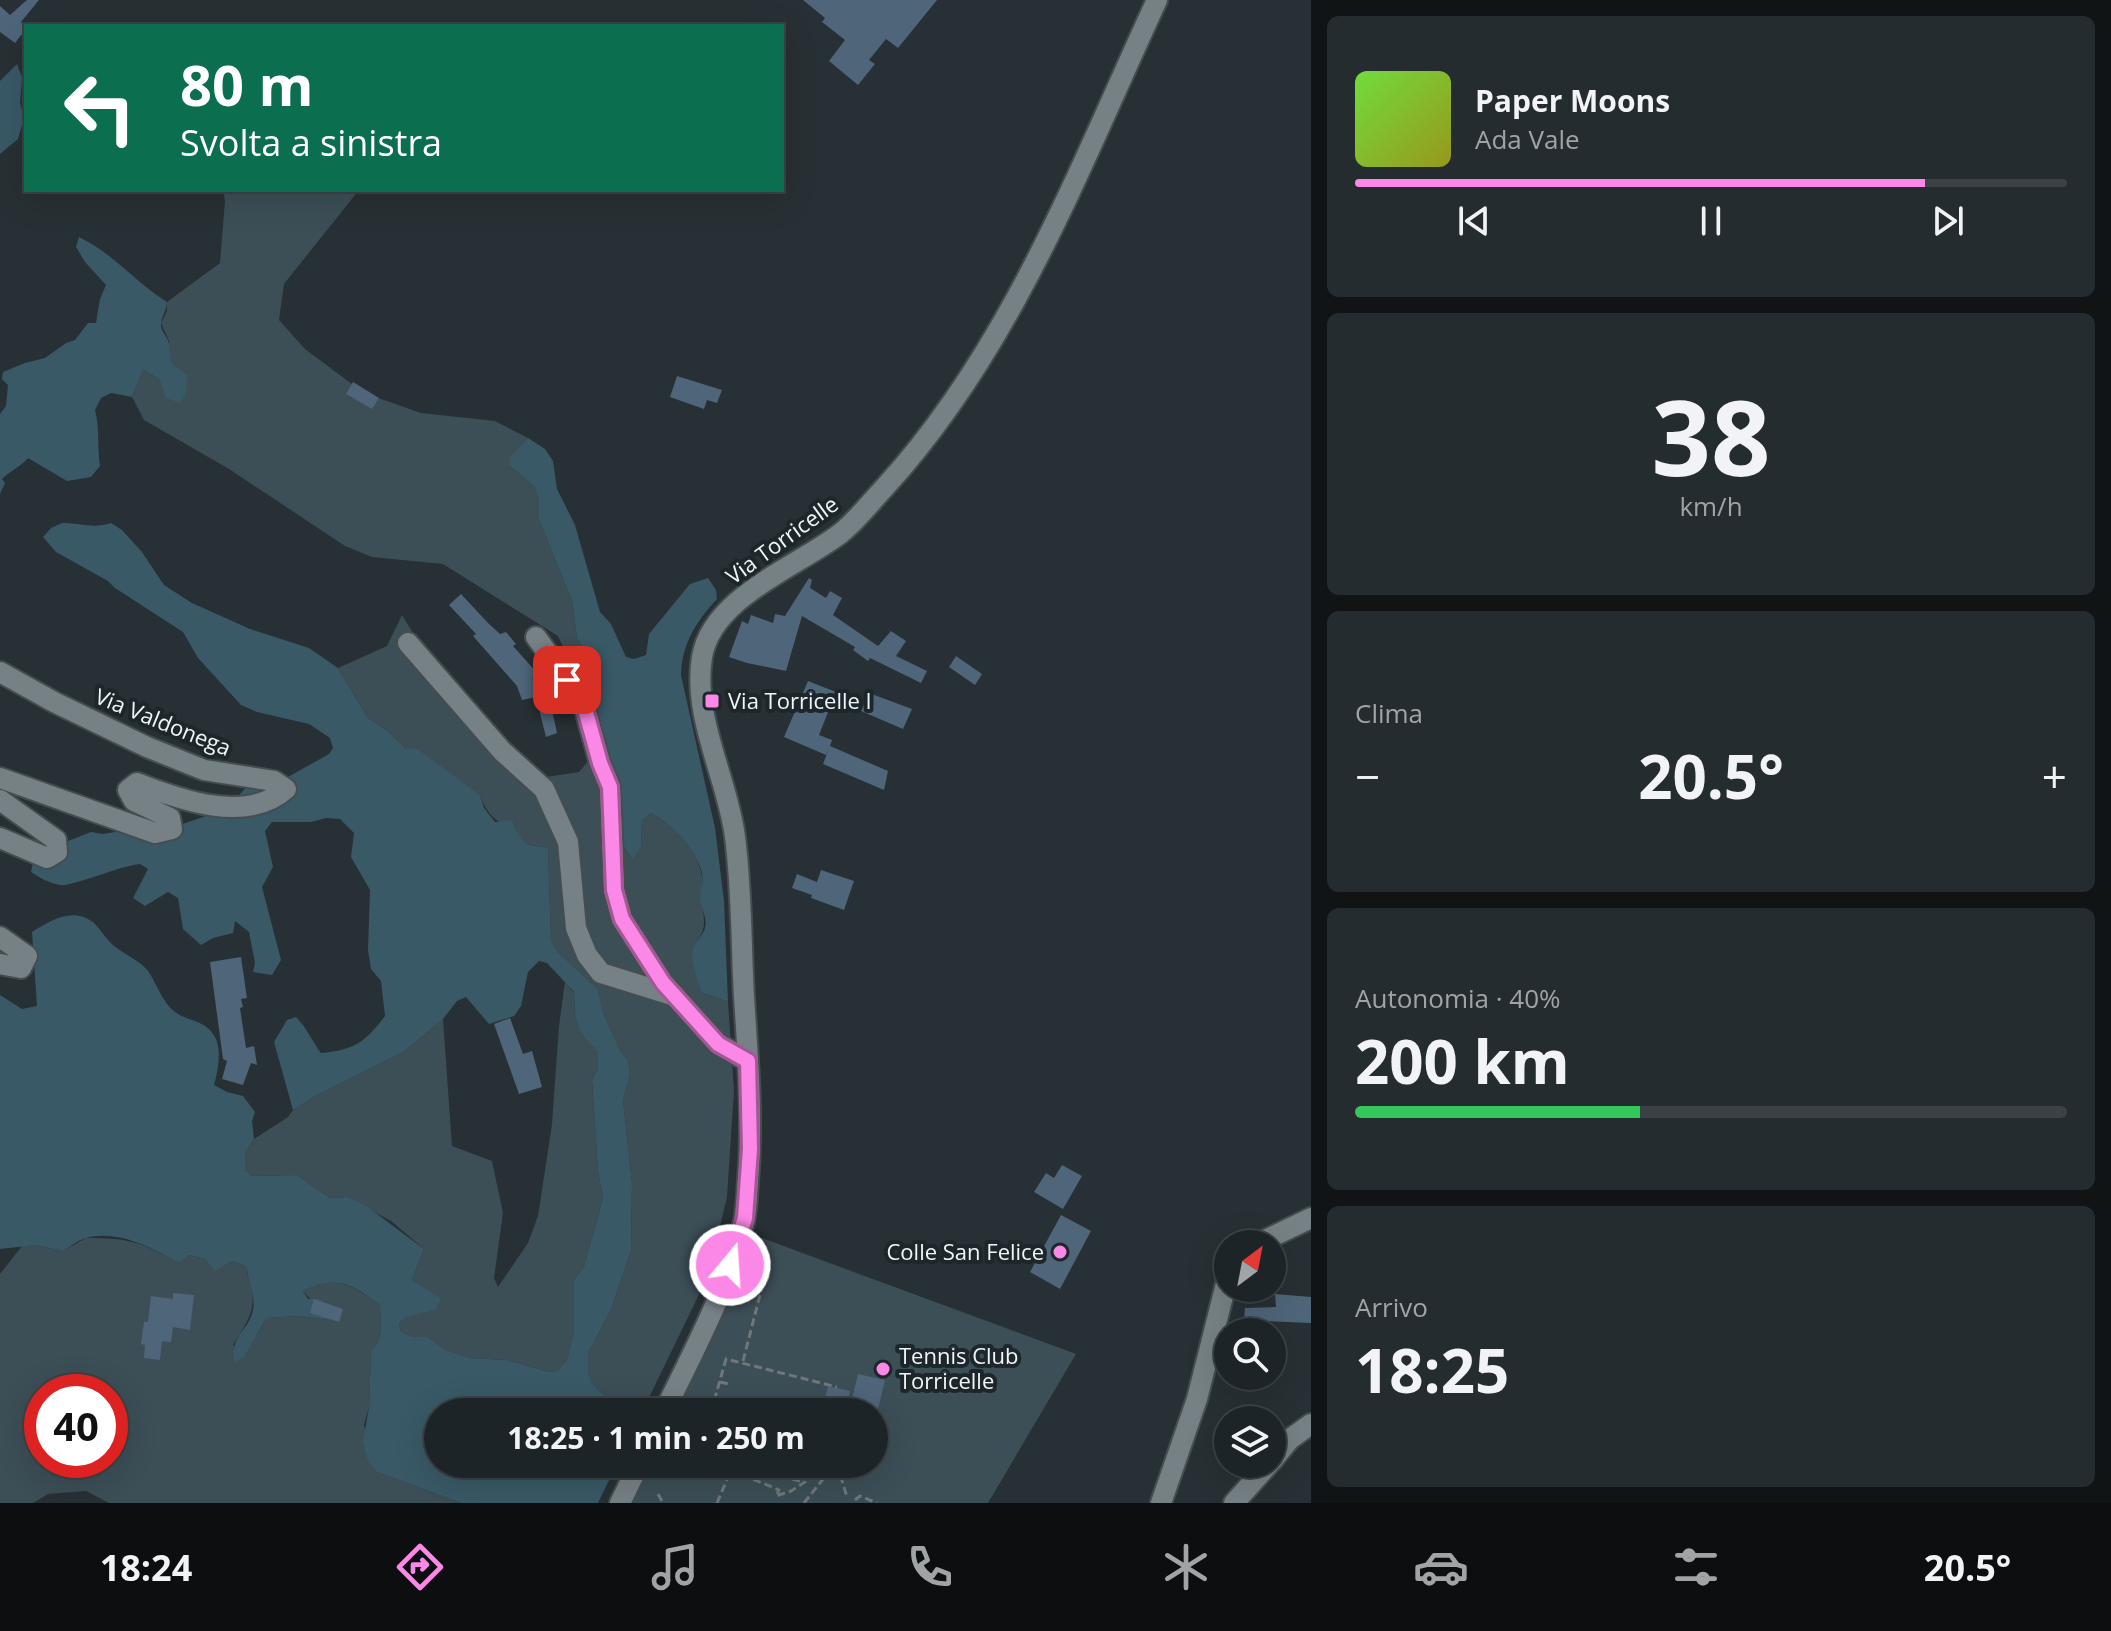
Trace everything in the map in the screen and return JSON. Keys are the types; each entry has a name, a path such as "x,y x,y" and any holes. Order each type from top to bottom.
{"street":[{"name":"Via Torricelle","path":"671,1398 710,1317 745,1218 750,1149 735,835 701,691 702,656 711,630 731,606 843,531 934,427 988,348 1038,259 1157,0"},
{"path":"536,637 583,702 610,787 614,890 622,919 663,983 718,1044 748,1061"},
{"path":"408,643 502,751 544,789 568,842 576,928 587,955 601,973 675,996"},
{"name":"Via Valdonega","path":"0,672 147,747 204,770 274,781 286,789 273,801 217,806 178,798 137,783 128,790 134,801 170,818 172,829 155,833 0,778"},
{"path":"0,800 56,840 57,852 47,858 0,838"},
{"path":"0,937 27,956 21,968 0,964"},
{"path":"1286,1230 1311,1218"},
{"path":"1161,1503 1197,1399 1221,1302"},
{"path":"1286,1444 1311,1424"},
{"path":"620,1503 632,1478"},
{"path":"1234,1503 1257,1478"}],"path":[{"path":"743,1363 769,1260"},
{"path":"715,1398 726,1359 837,1387"},
{"path":"720,1382 729,1384"},
{"path":"717,1503 728,1478"},
{"path":"750,1478 779,1490 776,1496 791,1491 805,1482 806,1478"},
{"path":"789,1478 805,1482"},
{"path":"804,1503 825,1478"},
{"path":"841,1478 847,1497"},
{"path":"658,1494 663,1503"},
{"path":"855,1500 860,1496 877,1503"}],"shaded area":[{"path":"17,64 22,77 20,103 24,118 18,139 0,154 0,81"},
{"path":"223,192 357,192 284,284 279,320 305,349 364,393 421,413 495,421 528,438 510,458 510,466 534,486 539,500 539,520 572,601 577,638 599,676 601,691 589,702 558,636 443,564 372,557 345,546 229,469 144,420 132,397 141,372 143,369 160,380 174,365 161,323 167,311 167,302 220,263"},
{"path":"79,237 103,251 167,302 161,326 172,362 187,375 186,394 180,403 166,398 160,380 143,369 132,397 111,393 101,398 95,410 100,466 91,477 67,481 28,458 2,479 5,483 0,494 0,414 6,406 8,385 2,379 3,372 45,358 75,340 88,323 96,323 106,285 76,247"},
{"path":"528,438 545,449 553,461 557,489 575,525 600,612 611,624 626,657 634,659 646,655 649,634 690,584 708,578 716,590 717,599 687,643 681,675 715,828 724,901 728,1002 701,992 695,971 693,949 706,924 700,898 702,873 689,846 651,813 642,821 641,846 633,859 611,831 598,749 604,740 589,702 601,691 599,676 577,638 572,601 539,520 539,500 534,486 510,466 509,458"},
{"path":"62,523 93,526 111,523 122,530 142,552 164,585 192,603 250,629 309,648 338,668 368,718 387,730 406,749 416,748 480,795 484,808 495,822 512,820 526,844 548,848 551,941 558,952 598,989 604,1015 621,1052 628,1060 630,1075 623,1100 632,1183 631,1251 610,1312 588,1353 592,1383 606,1398 424,1398 424,1478 610,1478 598,1503 461,1503 377,1472 367,1458 363,1442 369,1407 371,1352 378,1342 381,1329 380,1305 352,1287 335,1282 303,1291 308,1299 320,1299 333,1313 329,1320 299,1316 266,1318 245,1357 234,1362 237,1338 248,1324 253,1310 247,1267 232,1261 215,1271 205,1259 190,1255 179,1263 134,1242 110,1236 86,1238 63,1251 36,1245 0,1249 0,995 22,1009 37,1006 32,932 70,915 94,923 114,946 145,968 170,1008 211,1031 219,1054 214,1085 243,1096 255,1112 252,1121 254,1139 245,1153 245,1170 252,1176 297,1175 330,1198 347,1197 365,1205 424,1249 412,1280 441,1298 436,1310 405,1317 399,1324 401,1332 414,1337 428,1337 446,1350 470,1358 507,1360 549,1372 557,1371 567,1360 574,1330 574,1280 584,1266 603,1198 598,1172 592,1080 598,1067 598,1051 578,1025 574,992 547,963 539,961 528,972 521,1006 514,1016 489,1024 466,997 457,1001 443,1019 405,1051 293,1110 274,1042 287,1020 296,1017 321,1053 343,1050 358,1043 385,1016 381,981 371,969 368,950 370,890 351,857 354,833 340,819 272,822 265,831 273,867 262,887 281,960 272,975 253,972 255,963 249,932 235,921 233,933 201,945 183,929 178,898 168,892 145,906 133,898 148,869 140,864 66,885 52,883 31,872 35,854 91,832 103,834 152,826 174,827 226,809 255,778 274,775 288,777 329,754 333,748 330,738 309,724 257,712 241,705 198,658 183,632 108,581 56,552 43,537 51,528"},
{"path":"402,615 447,689 539,778 579,772 598,749 611,831 632,858 641,846 642,821 651,813 683,839 699,866 704,926 693,949 701,992 728,1002 734,1091 727,1197 708,1276 649,1398 606,1398 592,1383 588,1371 588,1353 610,1312 631,1251 632,1183 623,1100 630,1075 628,1060 621,1052 604,1015 598,989 558,952 551,941 548,848 526,844 495,819 480,795 406,749 387,730 368,718 338,668 387,646"},
{"path":"565,982 574,993 576,1019 581,1031 598,1050 598,1067 592,1080 598,1172 603,1198 584,1266 574,1280 574,1330 567,1360 557,1371 549,1372 507,1360 470,1358 446,1350 428,1337 414,1337 401,1332 399,1324 405,1316 435,1310 440,1298 412,1280 424,1249 391,1221 347,1197 330,1198 297,1175 252,1176 245,1170 245,1153 254,1139 288,1117 293,1110 405,1051 443,1019 452,1146 492,1161 503,1213 494,1278 498,1287 528,1243 538,1216 552,1124"},
{"name":"Tennis Club Torricelle","path":"751,1234 1076,1354 988,1503 629,1503 642,1478 888,1478 888,1398 683,1398 738,1285"},
{"path":"86,1238 125,1240 179,1263 190,1255 205,1259 215,1270 232,1261 247,1267 252,1307 233,1345 245,1357 266,1318 299,1316 329,1320 303,1291 334,1282 360,1292 380,1305 381,1329 371,1353 369,1407 364,1425 377,1472 461,1503 109,1503 86,1491 48,1494 33,1503 0,1503 0,1274 22,1246 36,1245 63,1251"}],"building":[{"path":"27,0 39,0 21,22 24,32 15,43 0,32 0,6 10,15"},
{"path":"803,0 937,0 898,48 886,39 869,60 875,64 858,85 829,61 845,40 822,22 825,18"},
{"path":"677,376 722,390 717,403 707,400 704,409 670,397"},
{"path":"353,382 379,398 372,409 346,394"},
{"path":"809,578 812,580 810,588 826,598 830,591 842,598 833,615 878,646 891,631 906,641 896,656 927,671 921,683 870,658 868,661 853,650 855,647 802,616 786,671 729,657 742,621 748,624 751,615 773,623 775,614 785,616"},
{"path":"461,594 500,634 506,632 516,644 513,646 538,674 532,679 559,691 562,708 552,710 557,733 546,737 536,697 522,700 517,686 449,605"},
{"path":"956,656 982,674 975,685 949,667"},
{"path":"808,681 836,692 819,735 832,740 830,746 888,771 884,790 823,764 829,748 826,755 784,737"},
{"path":"869,693 912,709 903,729 861,711"},
{"path":"821,870 854,881 844,910 792,888 797,874 817,882"},
{"path":"241,957 247,998 241,999 243,1007 240,1008 246,1048 254,1046 257,1065 251,1063 243,1085 222,1079 227,1061 223,1059 210,962"},
{"path":"510,1018 523,1054 532,1051 542,1087 519,1094 494,1024"},
{"path":"1062,1165 1082,1176 1063,1209 1034,1192 1046,1173 1054,1178"},
{"name":"Colle San Felice","path":"1061,1215 1091,1231 1060,1289 1030,1272"},
{"path":"173,1293 194,1295 190,1330 173,1327 171,1342 162,1341 160,1360 144,1358 145,1345 141,1344 151,1296 173,1299"},
{"path":"1286,1295 1311,1297 1311,1323 1286,1322 1286,1318 1244,1318 1245,1308 1276,1307 1276,1302 1286,1302"},
{"path":"314,1299 343,1309 339,1322 310,1313"},
{"path":"858,1374 885,1380 881,1398 852,1398"},
{"path":"828,1386 850,1391 848,1398 825,1398"}],"place":[{"name":"Via Torricelle I","path":"712,701"},
{"name":"Colle San Felice","path":"1060,1252"},
{"name":"Tennis Club Torricelle","path":"883,1369"}],"route":[{"path":"567,680 583,702 610,787 614,890 622,919 663,983 718,1044 748,1061 750,1149 745,1218 730,1265"}]}
